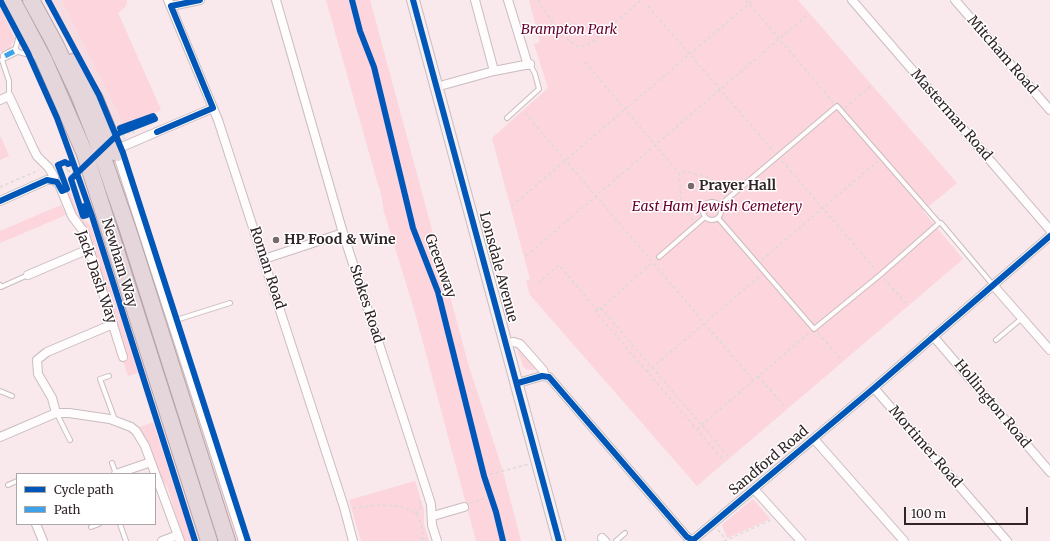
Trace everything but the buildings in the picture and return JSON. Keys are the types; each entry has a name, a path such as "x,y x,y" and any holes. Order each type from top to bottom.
{"highway":[{"name":"Newham Way","path":"12,0 44,60 85,154 209,541"},
{"name":"Newham Way","path":"31,0 55,44 79,95 98,143 129,233 226,541"},
{"path":"55,44 75,64 95,99 118,148"}],"street":[{"path":"170,3 200,0"},
{"name":"Stokes Road","path":"276,0 343,233 429,498 433,516 432,525 437,541"},
{"name":"Lonsdale Avenue","path":"413,0 518,383 559,541"},
{"path":"475,0 494,71"},
{"path":"436,87 494,71 529,65 508,0"},
{"name":"Masterman Road","path":"852,0 1050,230"},
{"name":"Mitcham Road","path":"955,0 1050,110"},
{"name":"Roman Road","path":"170,3 213,108 264,259 344,507 353,541"},
{"path":"5,56 15,51"},
{"path":"0,100 9,96"},
{"name":"Jack Dash Way","path":"9,96 37,156 50,168 54,177 53,180 59,184 72,216 84,232 124,357"},
{"path":"213,108 118,148 243,541"},
{"path":"0,201 48,180 53,180"},
{"path":"264,259 343,233"},
{"name":"Sandford Road","path":"507,343 514,342 520,344 543,370 545,375 549,377 687,537 693,541 874,388 1050,236"},
{"path":"28,275 89,249"},
{"path":"993,285 1050,350"},
{"path":"57,413 52,398 38,374 37,360 47,352 113,324"},
{"name":"Hollington Road","path":"933,336 1050,472"},
{"path":"518,383 545,375"},
{"name":"Mortimer Road","path":"874,388 1007,541"},
{"path":"0,438 57,413 69,413 116,420 136,431 142,439 155,473"},
{"path":"814,439 904,541"},
{"path":"119,473 151,462"},
{"path":"156,476 179,538 162,541"},
{"path":"754,489 801,541"},
{"path":"433,516 465,505"},
{"path":"36,525 43,541"}],"lane":[{"path":"23,19 15,51 28,53 44,60"},
{"path":"5,56 2,60 9,81 9,96"},
{"path":"507,118 538,89 535,74 529,65"},
{"path":"719,206 837,106 993,285"},
{"path":"705,218 703,210 705,205 711,202 719,206"},
{"path":"718,218 720,214 719,206"},
{"path":"705,218 712,220 718,218"},
{"path":"659,257 705,218"},
{"path":"718,218 814,328 940,223"},
{"path":"0,285 1,287 28,275"},
{"path":"173,321 230,303"},
{"path":"996,340 1022,318"},
{"path":"109,376 100,379 116,420"},
{"path":"0,391 12,396"},
{"path":"57,413 70,440"},
{"path":"112,463 116,473"},
{"path":"8,485 16,481"},
{"path":"91,527 96,525"},
{"path":"120,525 126,541"},
{"path":"616,541 625,533"}],"path":[{"path":"538,0 552,22 568,40 579,47 586,46 594,41 641,0"},
{"path":"746,0 837,106"},
{"path":"512,206 753,0"},
{"path":"526,256 657,146 808,15"},
{"path":"585,62 679,172 680,200 685,211 697,224"},
{"path":"842,111 872,86"},
{"path":"525,113 753,380"},
{"path":"126,138 124,138 121,129 134,124"},
{"path":"124,135 131,132"},
{"path":"114,133 118,148 140,136"},
{"path":"70,155 70,163 68,169 70,174 73,173 71,166 66,167 75,186"},
{"path":"758,264 882,157"},
{"path":"59,170 58,165 65,162 70,163"},
{"path":"70,163 78,176"},
{"path":"0,187 42,168"},
{"path":"33,172 35,178"},
{"path":"679,172 688,172 710,178 728,198"},
{"path":"15,180 17,185"},
{"path":"598,311 659,257"},
{"path":"538,283 559,265 598,311 596,312 599,316 724,461"},
{"path":"647,372 765,272"},
{"path":"601,308 729,457"},
{"path":"697,429 814,328 842,360"},
{"path":"758,376 785,408"},
{"path":"484,476 538,461"},
{"path":"482,468 486,483"},
{"path":"465,505 492,499 488,489"},
{"path":"416,514 421,506 420,501 422,500"},
{"path":"349,505 354,508 379,505 398,506 416,514 423,533 422,540 426,538 428,541"},
{"path":"713,525 726,541 778,517"}],"shaded area":[{"path":"51,0 127,0 126,6 118,13 161,110 115,128 104,98"}],"green space":[{"path":"62,0 127,0 126,6 118,13 161,110 124,124"},
{"path":"326,0 370,0 469,367 502,468 521,541 476,541 414,309 384,212 380,188"},
{"name":"East Ham Jewish Cemetery","path":"529,0 798,0 957,183 923,211 963,259 697,486 530,295 526,281 530,279 492,138 548,88 534,44 540,42"},
{"path":"0,7 15,38 10,48 0,52"},
{"path":"1,137 9,156 0,160 0,138"},
{"path":"70,192 77,211 91,226 138,373 128,376 123,361 128,359 87,229 76,215 67,193"},
{"path":"61,205 66,215 0,243 0,231"},
{"path":"142,241 178,353 181,354 183,358 180,360 207,448 210,449 211,452 209,454 236,536 239,536 240,539 238,541 234,541 138,242"},
{"path":"516,346 537,367 534,370 526,369 523,366"},
{"path":"153,422 192,541 184,541 167,486 162,481 146,440 138,428"},
{"path":"415,481 424,510 424,524 429,541 361,541 349,500"},
{"path":"753,499 770,519 727,538 722,525"}],"marked path":[{"path":"5,56 15,51"}],"cycle path":[{"path":"0,0 28,53 57,118 73,162 92,216 195,541"},
{"path":"48,0 99,95 123,153 248,541"},
{"path":"157,132 213,108 171,6 200,0"},
{"name":"Greenway","path":"352,0 360,31 374,67 413,228 438,292 484,476 496,512 503,541"},
{"path":"413,0 559,541"},
{"path":"84,206 87,215 83,216 71,179 119,133 155,119 153,116 120,128"},
{"path":"0,201 47,180 57,182 62,191 67,189 58,165 65,162 68,164 73,162"},
{"path":"518,383 542,376 549,377 687,537 693,540 874,388 1050,236"}],"place":[{"name":"Prayer Hall","path":"691,186"},
{"name":"HP Food & Wine","path":"276,240"}],"park label":[{"name":"Brampton Park","path":"569,30"}]}
